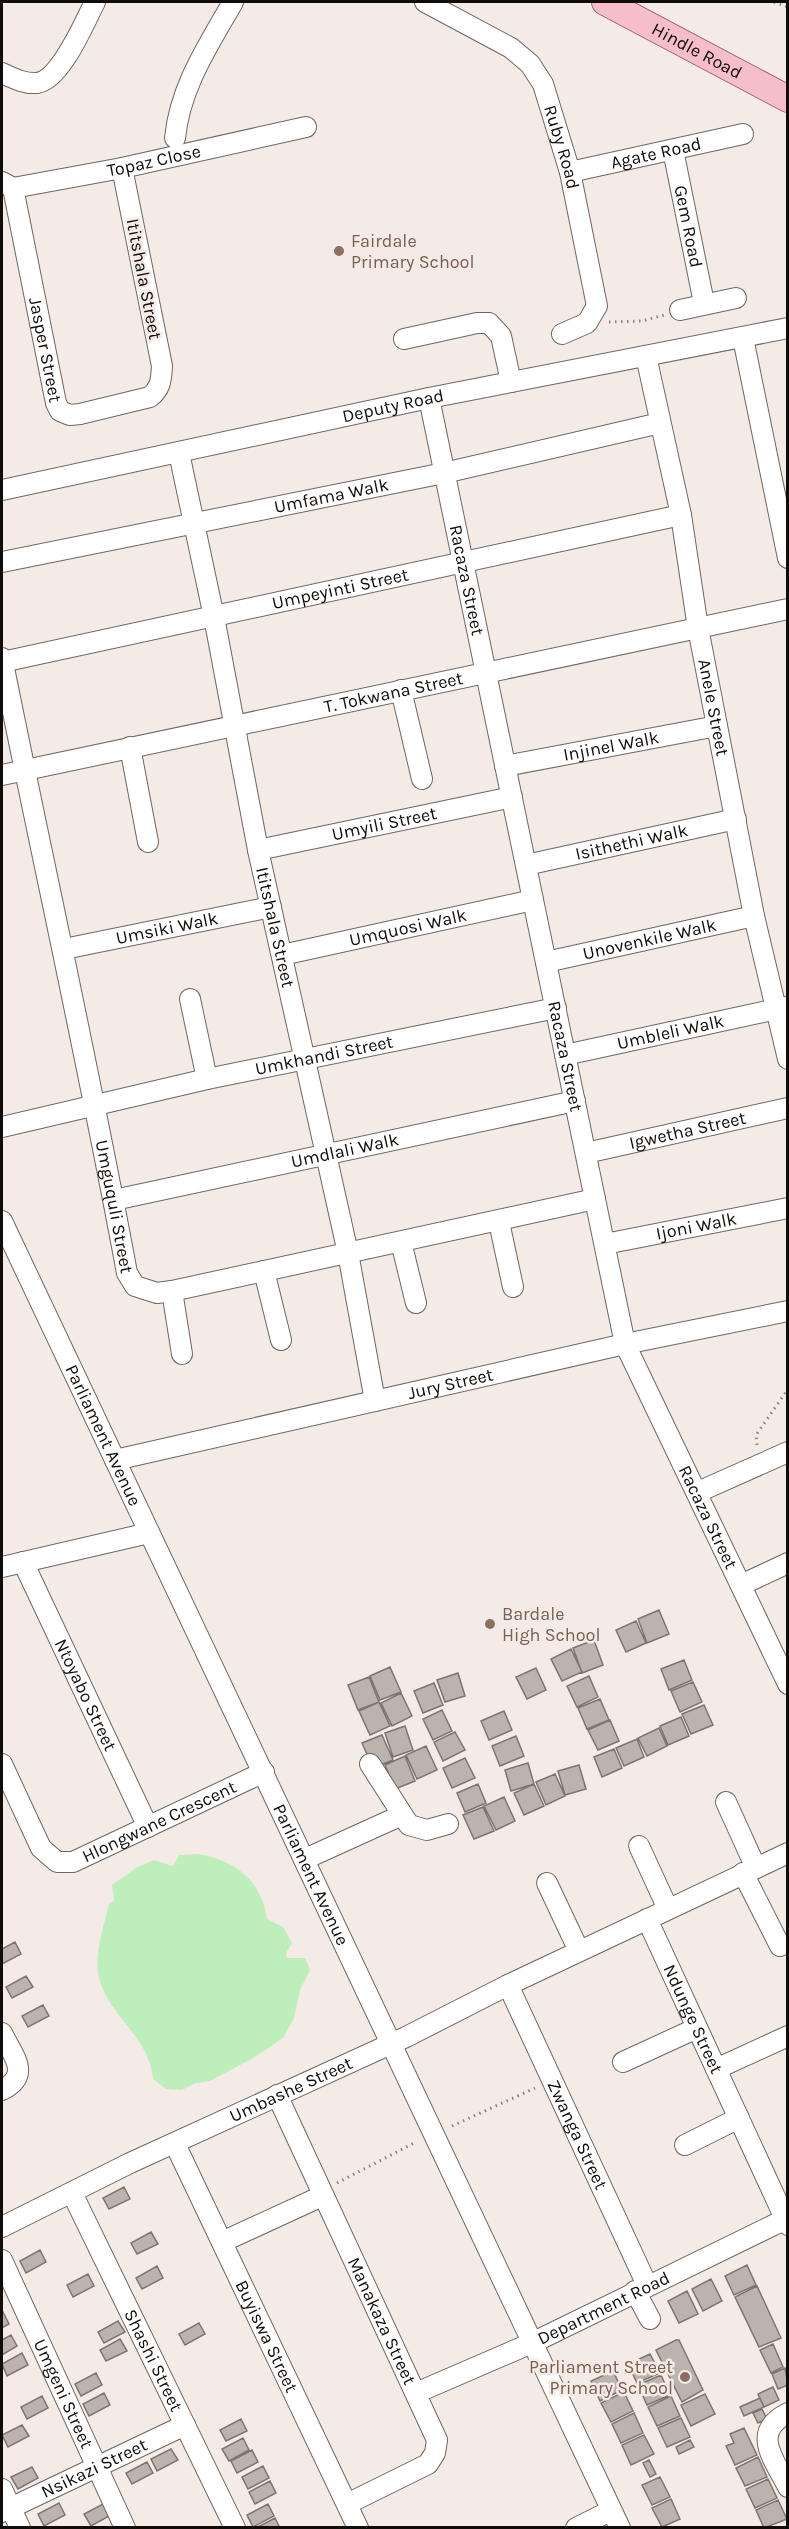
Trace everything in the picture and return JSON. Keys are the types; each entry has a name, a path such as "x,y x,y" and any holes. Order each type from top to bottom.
{"main road":[{"name":"Hindle Road","path":"605,2 788,99"}],"street":[{"path":"2,73 19,81 39,83 54,74 95,2"},
{"path":"175,138 177,117 187,84 232,2"},
{"name":"Ruby Road","path":"424,2 511,48 530,64 543,84 570,172 597,306 587,323"},
{"name":"Topaz Close","path":"7,185 122,168 306,127"},
{"name":"Agate Road","path":"570,172 743,134"},
{"name":"Gem Road","path":"673,150 704,303"},
{"name":"Ititshala Street","path":"122,168 162,366 158,391"},
{"name":"Jasper Street","path":"7,185 60,411 70,415 80,414 150,397 158,391"},
{"path":"680,310 736,297"},
{"path":"404,339 477,323 489,323 501,336 511,382"},
{"path":"562,334 587,323"},
{"name":"Deputy Road","path":"2,490 429,398 788,328"},
{"path":"743,338 788,558"},
{"name":"Anele Street","path":"645,356 681,515 698,628 754,916 781,1008 788,1059"},
{"name":"Racaza Street","path":"429,398 626,1344 786,1676"},
{"name":"Umfama Walk","path":"2,562 444,473 660,423"},
{"name":"Ititshala Street","path":"179,453 214,617 258,850 348,1253 375,1401"},
{"name":"Umpeyinti Street","path":"2,660 463,564 681,515"},
{"name":"T. Tokwana Street","path":"2,775 788,609"},
{"name":"Umguquli Street","path":"2,660 22,770 64,949 127,1273 135,1286 157,1293 172,1291 499,1222 596,1199"},
{"path":"401,690 422,779"},
{"name":"Injinel Walk","path":"505,766 717,726"},
{"path":"130,747 148,842"},
{"name":"Umyili Street","path":"258,850 512,797"},
{"name":"Isithethi Walk","path":"526,865 736,819"},
{"name":"Umquosi Walk","path":"282,955 533,900"},
{"name":"Umsiki Walk","path":"64,949 271,907"},
{"name":"Unovenkile Walk","path":"546,962 754,916"},
{"path":"190,999 207,1079"},
{"name":"Umkhandi Street","path":"2,1127 207,1079 556,1008"},
{"name":"Umbleli Walk","path":"565,1055 781,1008"},
{"name":"Umdlali Walk","path":"114,1200 575,1101"},
{"name":"Igwetha Street","path":"586,1153 788,1108"},
{"name":"Ijoni Walk","path":"605,1244 788,1208"},
{"name":"Parliament Avenue","path":"2,1221 534,2342 615,2519"},
{"path":"499,1222 513,1287"},
{"path":"401,1242 416,1303"},
{"path":"264,1271 281,1340"},
{"path":"172,1291 182,1354"},
{"name":"Jury Street","path":"115,1460 626,1344 788,1311"},
{"path":"698,1492 788,1452"},
{"path":"2,1567 149,1533"},
{"name":"Ntoyabo Street","path":"23,1562 148,1827"},
{"path":"741,1585 788,1563"},
{"name":"Hlongwane Crescent","path":"2,1764 41,1848 57,1862 72,1862 264,1772"},
{"path":"370,1764 402,1815 415,1827 427,1830 448,1824"},
{"path":"726,1803 749,1870 780,1946"},
{"path":"305,1859 402,1815"},
{"path":"639,1846 668,1910"},
{"name":"Umbashe Street","path":"2,2227 277,2095 392,2044 508,1985 788,1853"},
{"path":"547,1883 579,1951"},
{"name":"Ndunge Street","path":"647,1919 787,2221"},
{"name":"Zwanga Street","path":"508,1985 552,2080 641,2288 650,2319"},
{"path":"623,2062 697,2028"},
{"path":"2,2033 18,2069 19,2077 14,2084 2,2090"},
{"path":"716,2069 788,2036"},
{"name":"Manakaza Street","path":"277,2095 325,2192 437,2440 435,2453 428,2464 347,2504"},
{"path":"685,2145 739,2118"},
{"name":"Buyiswa Street","path":"175,2144 358,2528"},
{"path":"222,2242 325,2192"},
{"name":"Shashi Street","path":"72,2193 235,2528"},
{"name":"Department Road","path":"416,2393 534,2342 641,2288 787,2221"},
{"name":"Umgeni Street","path":"2,2260 125,2528"},
{"path":"788,2413 776,2419 768,2427 766,2442 788,2487"},
{"name":"Nsikazi Street","path":"6,2510 185,2425"},
{"path":"2,2489 6,2510 20,2528"},
{"path":"576,2528 615,2519"}],"path":[{"path":"774,2 788,7"},
{"path":"587,323 642,321 680,310"},
{"path":"760,1464 756,1435 788,1389"},
{"path":"452,2126 552,2080"},
{"path":"325,2192 416,2142"}],"green space":[{"path":"199,1854 224,1862 245,1874 259,1893 267,1919 283,1927 292,1943 286,1953 287,1958 305,1958 310,1970 300,1990 294,2018 283,2038 255,2057 210,2081 196,2083 182,2090 166,2089 153,2079 144,2050 102,1988 97,1965 99,1947 109,1904 114,1900 112,1885 136,1868 154,1860 173,1866 179,1855"}],"building":[{"path":"659,1610 669,1634 647,1643 638,1619"},
{"path":"636,1621 646,1643 626,1652 616,1630"},
{"path":"594,1640 603,1665 582,1673 573,1648"},
{"path":"571,1649 582,1672 562,1681 551,1659"},
{"path":"684,1660 692,1680 669,1690 661,1669"},
{"path":"390,1667 401,1692 380,1700 370,1676"},
{"path":"536,1668 546,1690 527,1699 516,1677"},
{"path":"458,1673 465,1696 445,1702 437,1680"},
{"path":"589,1676 598,1697 577,1707 567,1686"},
{"path":"369,1677 379,1702 358,1710 348,1685"},
{"path":"693,1682 702,1702 680,1712 671,1691"},
{"path":"434,1683 443,1705 423,1713 414,1691"},
{"path":"401,1693 412,1716 392,1726 381,1703"},
{"path":"600,1699 609,1720 587,1729 578,1708"},
{"path":"379,1702 390,1726 370,1735 359,1711"},
{"path":"704,1705 713,1725 691,1734 682,1714"},
{"path":"442,1710 452,1731 433,1740 423,1719"},
{"path":"504,1711 512,1730 489,1740 481,1721"},
{"path":"681,1717 689,1736 668,1745 660,1726"},
{"path":"610,1720 619,1741 598,1750 588,1730"},
{"path":"405,1726 413,1750 393,1757 385,1733"},
{"path":"659,1728 667,1746 647,1756 638,1738"},
{"path":"455,1732 465,1750 443,1761 434,1742"},
{"path":"382,1735 393,1760 373,1768 362,1743"},
{"path":"516,1736 524,1756 500,1766 492,1746"},
{"path":"637,1739 644,1757 624,1766 616,1748"},
{"path":"426,1746 437,1770 417,1779 406,1755"},
{"path":"614,1749 622,1768 602,1777 594,1757"},
{"path":"405,1756 415,1781 395,1789 385,1765"},
{"path":"465,1758 475,1778 452,1788 443,1768"},
{"path":"528,1763 534,1784 511,1791 505,1770"},
{"path":"579,1765 586,1789 565,1795 558,1771"},
{"path":"555,1774 565,1796 546,1805 536,1782"},
{"path":"478,1784 486,1803 465,1812 457,1793"},
{"path":"534,1784 544,1806 524,1815 514,1793"},
{"path":"504,1797 515,1821 496,1830 484,1806"},
{"path":"483,1807 494,1831 474,1839 463,1815"},
{"path":"15,1942 21,1954 2,1964 2,1949"},
{"path":"26,1976 33,1987 12,1998 6,1987"},
{"path":"43,2005 49,2016 28,2027 22,2016"},
{"path":"124,2187 130,2199 109,2209 103,2198"},
{"path":"151,2232 158,2244 137,2254 131,2243"},
{"path":"40,2250 46,2262 26,2273 20,2261"},
{"path":"747,2265 756,2285 734,2295 725,2276"},
{"path":"157,2266 163,2278 142,2289 136,2278"},
{"path":"88,2274 94,2286 73,2297 67,2285"},
{"path":"711,2279 722,2301 703,2311 692,2289"},
{"path":"757,2286 781,2338 759,2347 735,2297"},
{"path":"687,2291 698,2314 679,2323 668,2301"},
{"path":"2,2313 9,2324 2,2328"},
{"path":"118,2321 125,2332 104,2343 98,2332"},
{"path":"199,2323 205,2334 185,2345 179,2334"},
{"path":"11,2335 17,2346 2,2355 2,2340"},
{"path":"120,2339 127,2351 106,2361 100,2350"},
{"path":"679,2340 703,2390 682,2402 656,2350"},
{"path":"773,2344 783,2367 771,2373 760,2350"},
{"path":"22,2353 28,2365 7,2376 2,2364"},
{"path":"650,2354 660,2373 637,2383 628,2364"},
{"path":"785,2368 788,2385 778,2389 772,2374"},
{"path":"613,2371 622,2390 600,2401 591,2381"},
{"path":"96,2373 102,2385 81,2396 75,2384"},
{"path":"661,2375 670,2395 647,2405 638,2385"},
{"path":"773,2387 779,2400 764,2407 758,2394"},
{"path":"624,2392 633,2411 611,2422 601,2403"},
{"path":"104,2393 110,2405 89,2416 83,2404"},
{"path":"705,2394 715,2414 691,2426 681,2405"},
{"path":"42,2396 48,2408 27,2419 21,2407"},
{"path":"671,2396 680,2416 657,2426 648,2407"},
{"path":"760,2398 764,2407 744,2416 740,2407"},
{"path":"762,2409 767,2419 758,2423 753,2413"},
{"path":"634,2413 643,2433 621,2443 612,2424"},
{"path":"681,2418 690,2437 667,2447 658,2428"},
{"path":"241,2419 247,2431 226,2441 220,2430"},
{"path":"22,2425 29,2436 8,2447 2,2435"},
{"path":"744,2428 757,2455 735,2465 726,2446 734,2443 730,2434"},
{"path":"644,2435 654,2454 631,2465 622,2445"},
{"path":"243,2438 249,2450 229,2461 222,2449"},
{"path":"690,2440 694,2447 679,2454 676,2447"},
{"path":"171,2449 178,2460 157,2471 151,2459"},
{"path":"252,2450 258,2462 237,2473 231,2461"},
{"path":"758,2457 767,2477 745,2486 736,2468"},
{"path":"649,2460 656,2474 650,2477 643,2463"},
{"path":"147,2462 153,2473 132,2484 126,2473"},
{"path":"263,2466 269,2478 248,2489 242,2477"},
{"path":"32,2467 38,2478 18,2489 11,2477"},
{"path":"660,2477 670,2497 652,2505 642,2485"},
{"path":"768,2479 777,2498 755,2508 746,2489"},
{"path":"270,2481 276,2493 255,2504 249,2492"},
{"path":"671,2499 680,2519 662,2527 652,2508"},
{"path":"778,2500 787,2519 764,2528 756,2510"},
{"path":"59,2503 65,2515 44,2526 38,2514"},
{"path":"105,2503 111,2515 91,2526 84,2514"},
{"path":"268,2504 274,2516 253,2527 247,2515"},
{"path":"275,2518 280,2528 256,2528"}],"place":[{"name":"Fairdale Primary School","path":"339,251"},
{"name":"Bardale High School","path":"490,1624"},
{"name":"Parliament Street Primary School","path":"685,2377"}]}
